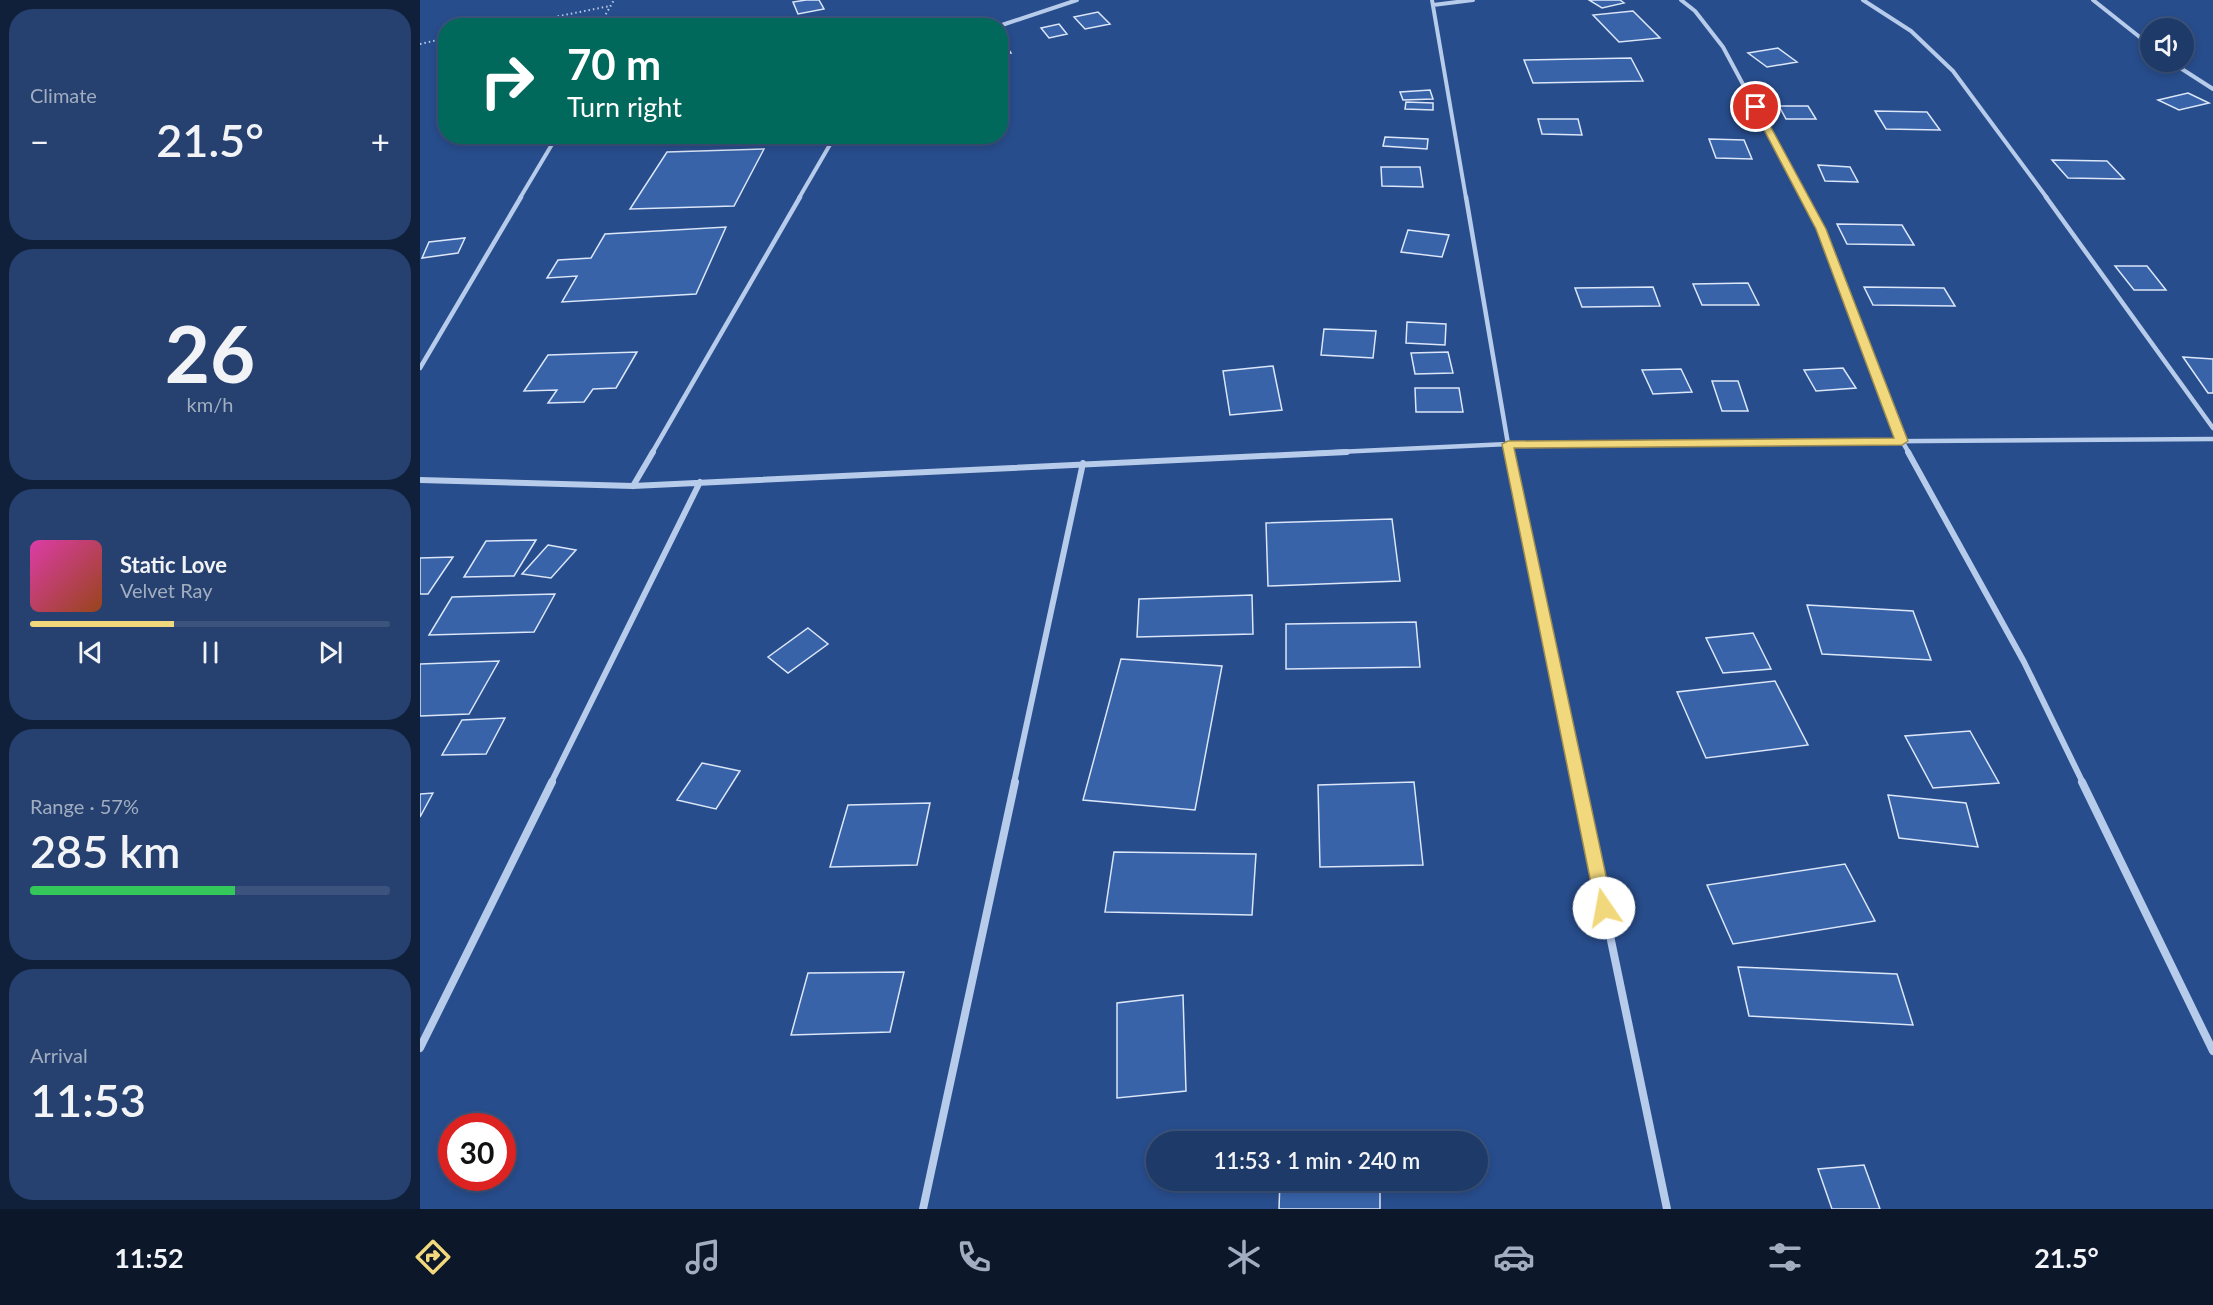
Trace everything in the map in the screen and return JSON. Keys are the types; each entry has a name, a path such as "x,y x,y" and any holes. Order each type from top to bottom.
{"street":[{"path":"1008,23 1077,0"},
{"path":"1473,0 1433,2 1508,444 1667,1209"},
{"path":"1681,0 1695,11 1723,47 1821,229 1902,441 2024,662 2213,1052"},
{"path":"1863,0 1911,31 1953,70 2025,166 2213,428"},
{"path":"2093,0 2140,37"},
{"path":"2184,72 2213,89"},
{"path":"420,368 552,144"},
{"path":"633,486 831,144"},
{"path":"420,480 633,486 1508,444 2213,439"},
{"path":"923,1209 1083,463"},
{"path":"420,1048 700,482"}],"path":[{"path":"603,18 614,0"},
{"path":"549,18 610,6"},
{"path":"420,44 438,40"}],"building":[{"path":"819,0 824,9 798,14 793,2"},
{"path":"1589,0 1620,0 1624,3 1602,8"},
{"path":"1633,11 1660,38 1619,42 1593,15"},
{"path":"1098,12 1110,24 1085,29 1074,17"},
{"path":"1059,24 1067,34 1049,38 1041,28"},
{"path":"1778,48 1797,62 1767,67 1748,53"},
{"path":"1631,58 1643,81 1533,83 1524,60"},
{"path":"1430,90 1433,99 1403,100 1400,92"},
{"path":"2188,93 2209,103 2179,110 2158,100"},
{"path":"1406,102 1433,103 1433,110 1405,109"},
{"path":"1779,106 1808,106 1816,119 1786,119"},
{"path":"1875,111 1927,112 1940,130 1886,129"},
{"path":"1538,119 1578,119 1582,135 1542,134"},
{"path":"1385,137 1428,139 1427,149 1383,146"},
{"path":"1709,139 1744,140 1752,159 1716,158"},
{"path":"764,149 734,206 630,209 667,152"},
{"path":"2052,160 2107,161 2124,179 2068,178"},
{"path":"1818,165 1850,167 1858,182 1825,181"},
{"path":"1381,167 1420,167 1423,187 1382,186"},
{"path":"1837,224 1902,225 1914,245 1847,244"},
{"path":"726,227 696,294 562,302 577,276 547,278 558,260 591,258 605,234"},
{"path":"1408,230 1449,235 1442,257 1401,252"},
{"path":"465,238 458,253 422,258 429,242"},
{"path":"2115,266 2147,266 2166,290 2134,290"},
{"path":"1748,283 1759,305 1702,305 1693,284"},
{"path":"1653,287 1660,306 1582,307 1575,288"},
{"path":"1864,287 1944,288 1955,306 1873,305"},
{"path":"1407,322 1446,324 1445,345 1406,343"},
{"path":"1324,329 1376,331 1373,358 1321,355"},
{"path":"637,352 616,388 593,389 584,402 548,403 557,390 524,391 548,355"},
{"path":"1448,352 1453,373 1415,374 1411,353"},
{"path":"2183,357 2213,359 2213,393 2208,393"},
{"path":"1273,366 1282,410 1230,415 1223,371"},
{"path":"1843,368 1856,388 1816,391 1804,370"},
{"path":"1681,369 1692,392 1653,394 1642,370"},
{"path":"1712,381 1738,381 1748,411 1722,411"},
{"path":"1415,388 1459,388 1463,412 1416,412"},
{"path":"1392,519 1400,581 1268,586 1266,523"},
{"path":"536,540 514,576 464,577 486,541"},
{"path":"548,545 576,550 551,578 522,574"},
{"path":"453,557 428,594 420,594 420,558"},
{"path":"555,594 534,632 429,635 452,597"},
{"path":"1252,595 1253,634 1137,637 1139,599"},
{"path":"1807,605 1913,611 1931,660 1822,654"},
{"path":"1416,622 1420,667 1286,669 1286,624"},
{"path":"808,628 828,644 788,673 768,657"},
{"path":"1753,633 1771,669 1723,673 1706,638"},
{"path":"1121,659 1222,666 1195,810 1083,800"},
{"path":"499,661 469,714 420,716 420,664"},
{"path":"1775,681 1808,745 1706,758 1677,692"},
{"path":"505,718 486,754 442,755 462,720"},
{"path":"1970,731 1999,783 1933,788 1905,736"},
{"path":"702,763 740,771 716,809 677,800"},
{"path":"1414,782 1423,865 1320,867 1318,785"},
{"path":"433,793 420,817 420,794"},
{"path":"1888,795 1966,803 1978,847 1899,838"},
{"path":"930,803 917,865 830,867 848,805"},
{"path":"1114,852 1256,854 1252,915 1105,912"},
{"path":"1845,864 1875,921 1733,944 1707,885"},
{"path":"1738,967 1897,974 1913,1025 1749,1016"},
{"path":"904,972 890,1032 791,1035 808,973"},
{"path":"1183,995 1186,1091 1117,1098 1117,1003"},
{"path":"1864,1165 1880,1209 1832,1209 1818,1169"},
{"path":"1280,1191 1380,1191 1380,1209 1279,1209"}],"route":[{"path":"1604,908 1508,444 1902,441 1821,229 1756,107"}]}
